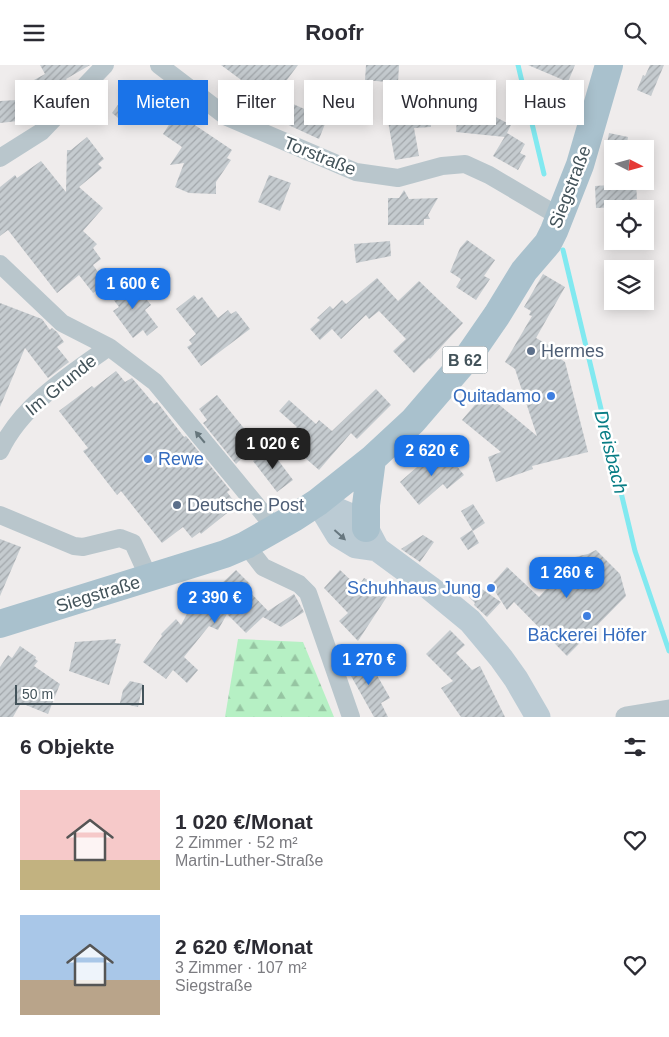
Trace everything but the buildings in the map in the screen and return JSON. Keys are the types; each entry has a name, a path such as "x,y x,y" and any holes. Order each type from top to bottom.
{"main road":[{"name":"Siegstraße","path":"524,271 548,243 565,206 580,165 610,65"},
{"name":"Siegstraße","path":"0,624 225,554 246,545 276,529 318,502 372,459 413,421 468,357 497,315 524,271 600,95"},
{"path":"372,459 366,505 372,538"},
{"path":"318,502 349,515 372,538 470,621 516,679 538,717"}],"street":[{"path":"0,158 41,132 106,65"},
{"name":"Torstraße","path":"160,65 228,117 356,172 398,177 442,166 465,164 489,175 550,211"},
{"path":"0,264 62,323 109,347 155,381 276,529"},
{"name":"Im Grunde","path":"0,451 21,418 29,410 78,368 109,347"},
{"path":"0,515 74,546 83,547 120,537 133,543 149,578"},
{"path":"246,545 263,567 299,584 308,593 351,717"},
{"path":"626,717 669,710"}],"green space":[{"path":"238,639 303,642 334,717 225,717"}],"waterway":[{"name":"Dreisbach","path":"518,65 544,174"},
{"name":"Dreisbach","path":"563,250 635,551 669,651"}],"place":[{"name":"Hermes","path":"531,351"},
{"name":"Quitadamo","path":"551,396"},
{"name":"Rewe","path":"148,459"},
{"name":"Deutsche Post","path":"177,505"},
{"name":"Schuhhaus Jung","path":"491,588"},
{"name":"Bäckerei Höfer","path":"587,616"}]}
